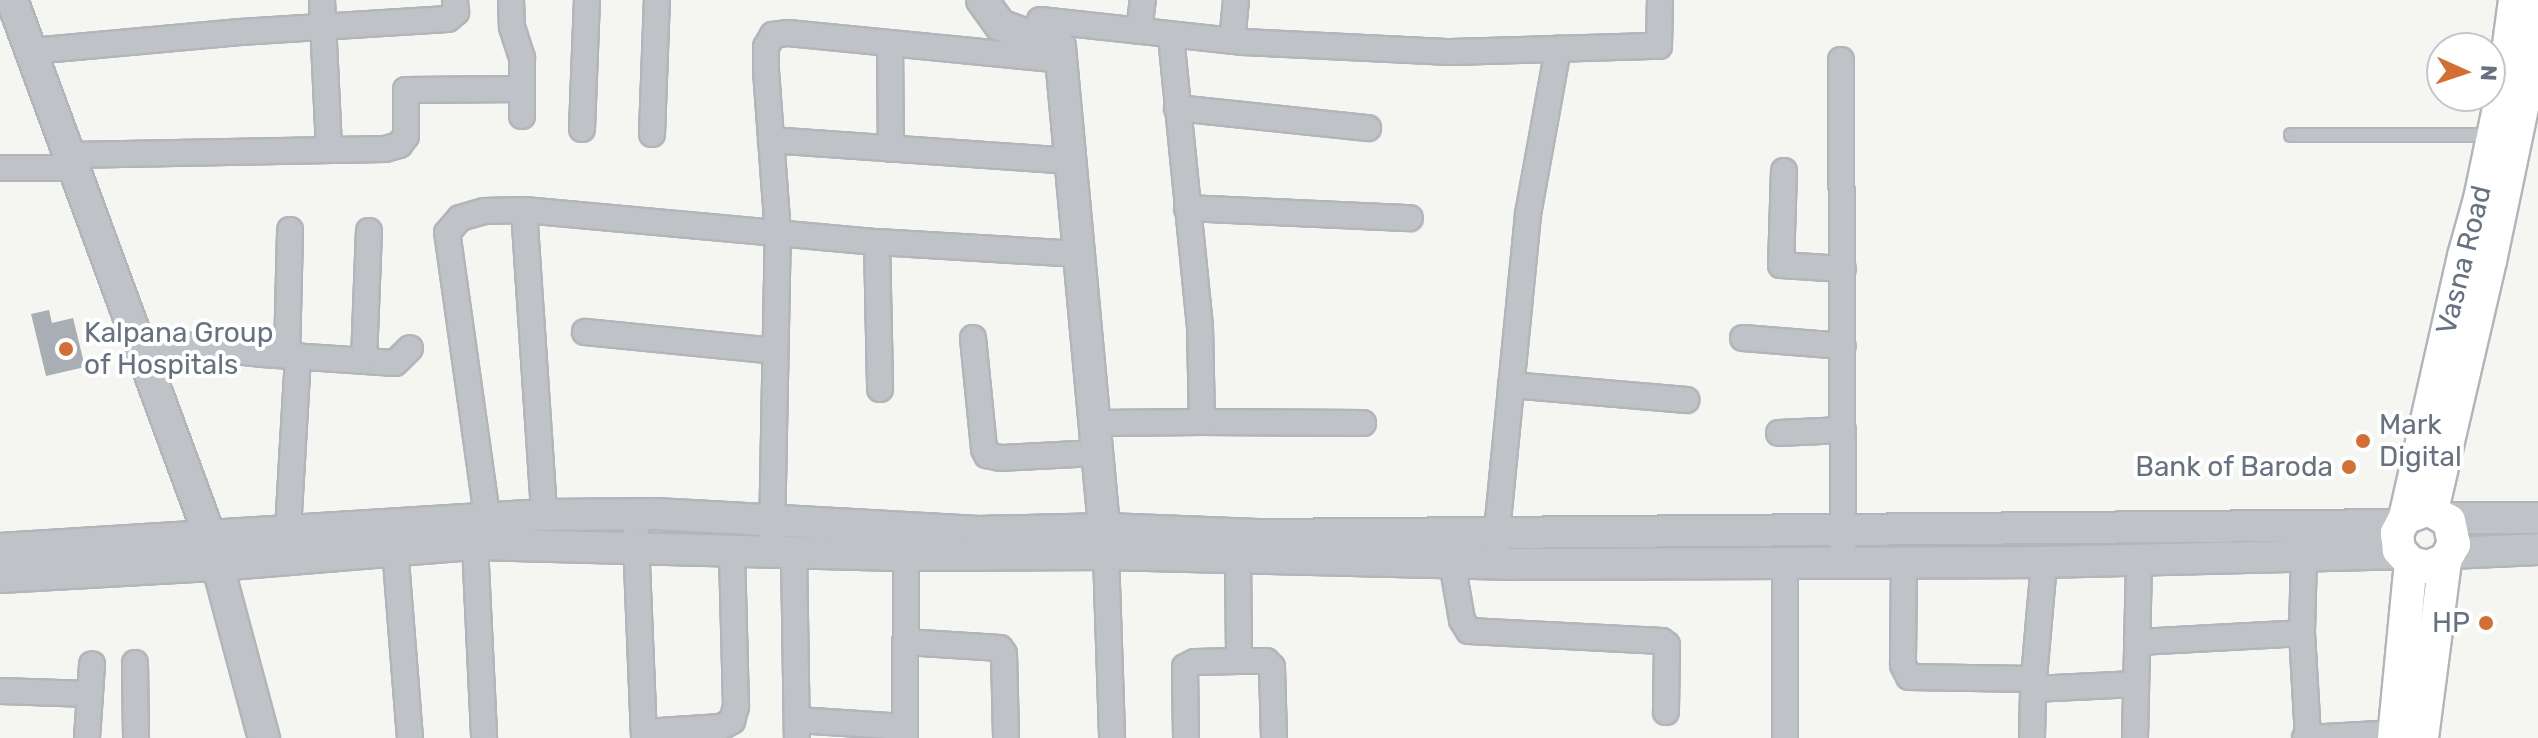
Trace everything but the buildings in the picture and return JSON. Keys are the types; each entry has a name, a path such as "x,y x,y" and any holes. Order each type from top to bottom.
{"main road":[{"name":"Vasna Road","path":"2403,736 2416,531 2477,258 2515,0"},
{"name":"Vasna Road","path":"2477,258 2532,90 2538,12"},
{"path":"2416,531 2428,567 2448,556"},
{"path":"2403,736 2448,556"}],"street":[{"path":"12,0 139,340 213,551 264,738"},
{"path":"322,0 329,150"},
{"path":"32,51 324,26 448,19 456,12 455,0"},
{"path":"511,0 512,27 522,58 522,116"},
{"path":"582,129 587,0"},
{"path":"652,134 657,0"},
{"path":"1139,31 1143,0"},
{"path":"1232,41 1236,0"},
{"path":"987,3 1000,25 1040,20 1232,41 1451,52 1659,46 1660,0"},
{"path":"1040,20 1060,47 1106,541 1112,738"},
{"path":"906,555 905,733 797,729 779,542 775,351 778,234 766,47 773,35 788,33 1061,60"},
{"path":"1171,34 1200,327 1202,422"},
{"path":"890,43 891,149"},
{"path":"1497,564 1497,531 1528,214 1558,49"},
{"path":"1841,60 1843,563"},
{"path":"0,168 385,149 399,145 406,136 406,90 522,89"},
{"path":"1177,108 1368,128"},
{"path":"771,140 1070,161"},
{"path":"1784,171 1781,265 1843,269"},
{"path":"1187,208 1410,218"},
{"path":"487,516 447,233 460,218 484,211 524,210 877,242 1079,254"},
{"path":"524,210 544,515"},
{"path":"288,530 292,356 290,230"},
{"path":"364,360 369,231"},
{"path":"877,242 880,389"},
{"path":"585,332 775,351"},
{"path":"973,338 987,455 1001,458 1097,438 1202,422 1363,423"},
{"path":"1743,338 1843,346"},
{"path":"139,340 395,363 410,348"},
{"path":"1511,385 1686,400"},
{"path":"1779,433 1843,430"},
{"path":"635,514 644,735 721,727 732,721 736,706 732,549"},
{"path":"0,577 213,551 288,530 487,516 635,514 779,542 906,555 1106,541 1497,531 2416,531"},
{"path":"0,549 213,551 475,544 732,549 779,542 978,532 1106,541 1238,557 1497,564 2044,562 2304,555 2416,531 2538,518"},
{"path":"475,544 484,738"},
{"path":"395,548 410,738"},
{"path":"2448,556 2538,549"},
{"path":"2304,555 2302,633 2307,738 2403,736"},
{"path":"1238,557 1239,661"},
{"path":"2135,738 2139,559"},
{"path":"2032,738 2033,684 2044,562"},
{"path":"1452,563 1462,620 1469,631 1662,641 1669,651 1666,712"},
{"path":"1904,563 1903,665 1909,677 2033,684 2136,684"},
{"path":"1785,564 1785,738"},
{"path":"2137,642 2302,633"},
{"path":"905,642 1000,648 1004,654 1006,738"},
{"path":"1186,738 1185,667 1195,662 1239,661 1266,661 1272,667 1274,738"},
{"path":"135,663 136,738"},
{"path":"87,738 92,664"},
{"path":"0,691 90,694"}],"lane":[{"path":"2291,135 2493,135"}],"place":[{"name":"Kalpana Group of Hospitals","path":"66,349"},
{"name":"Mark Digital","path":"2363,441"},
{"name":"Bank of Baroda","path":"2349,467"},
{"name":"HP","path":"2486,623"}]}
